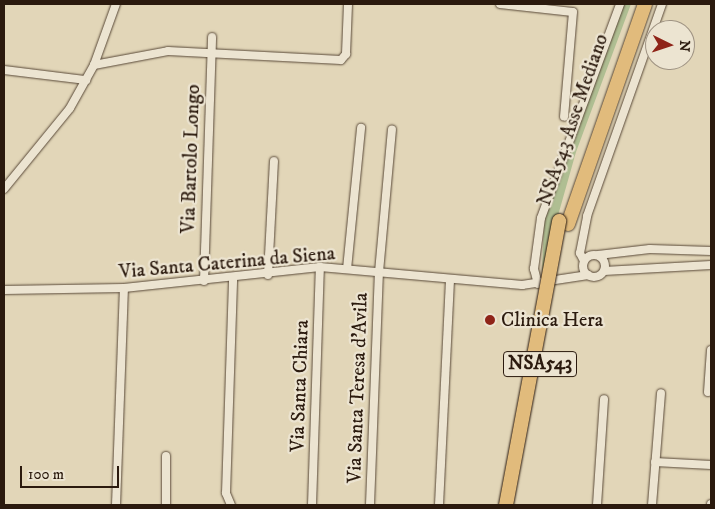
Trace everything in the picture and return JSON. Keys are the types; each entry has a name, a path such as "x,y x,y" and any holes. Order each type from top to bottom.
{"highway":[{"name":"NSA543 Asse Mediano","path":"515,505 564,223 635,4"},
{"path":"506,505 564,223 645,4"}],"street":[{"path":"4,189 70,108 94,65 116,4"},
{"path":"94,65 168,51 341,60 346,54 348,4"},
{"path":"500,4 573,12 564,118"},
{"path":"538,284 534,269 541,218 620,4"},
{"path":"585,268 580,253 588,216 662,4"},
{"name":"Via Bartolo Longo","path":"204,281 212,37"},
{"path":"4,70 86,80"},
{"path":"347,269 361,128"},
{"name":"Via Santa Teresa d'Avila","path":"370,505 378,272 392,130"},
{"path":"268,274 274,162"},
{"path":"585,268 598,255 650,249 711,251"},
{"path":"598,255 606,262 604,271"},
{"path":"585,268 604,271 711,265"},
{"name":"Via Santa Caterina da Siena","path":"4,290 124,288 233,279 320,267 450,279 538,284 573,280 585,268"},
{"name":"Via Santa Chiara","path":"312,505 320,267"},
{"path":"231,505 226,492 233,279"},
{"path":"439,505 450,279"},
{"path":"116,505 124,288"},
{"path":"708,392 711,350"},
{"path":"652,505 661,393"},
{"path":"597,505 604,399"},
{"path":"166,456 166,505"},
{"path":"655,462 711,465"}],"green space":[{"path":"623,4 631,4 576,152 542,272 544,219"}],"place":[{"name":"Clinica Hera","path":"490,320"}]}
